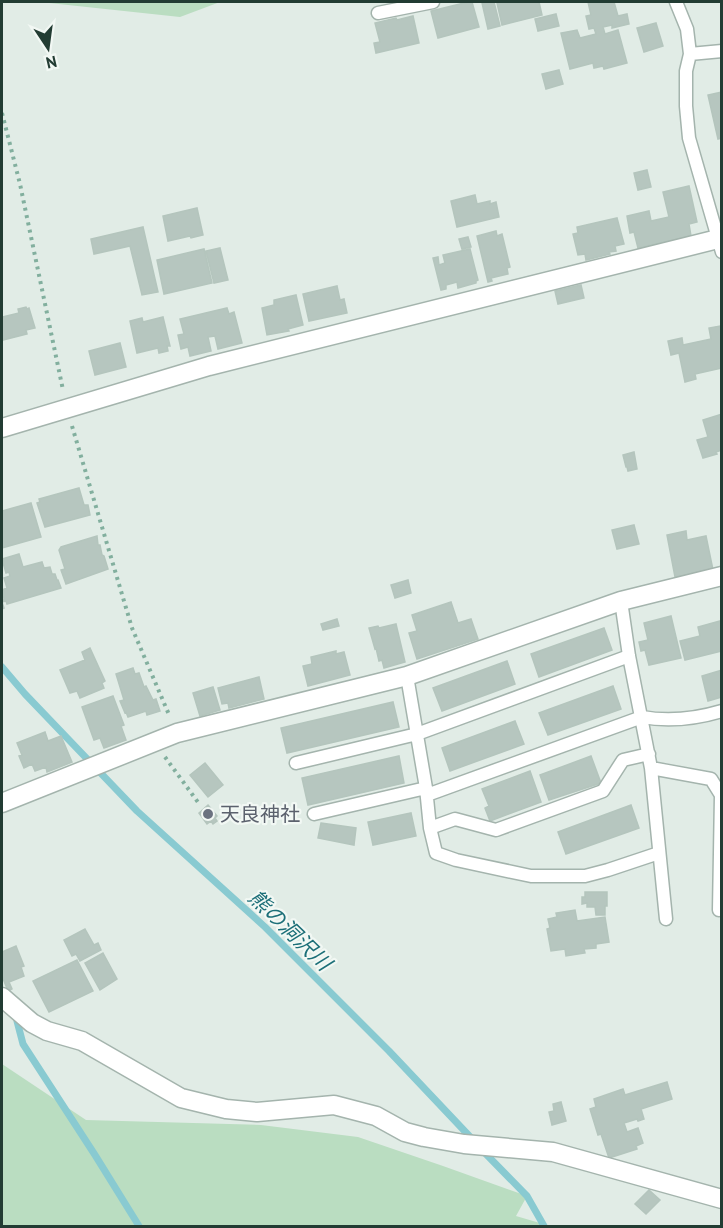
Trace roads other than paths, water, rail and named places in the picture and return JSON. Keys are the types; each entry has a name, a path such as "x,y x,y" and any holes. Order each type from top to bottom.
{"street":[{"path":"2,428 208,366 720,243"},
{"path":"2,803 177,733 407,676 621,601 722,576"},
{"path":"2,997 32,1023 47,1031 82,1041 181,1098 257,1112 334,1105 376,1116 405,1132 464,1144 553,1152 722,1199"}],"lane":[{"path":"378,13 433,2"},
{"path":"676,2 687,29 690,54 686,71 689,138 720,243"},
{"path":"690,54 722,51"},
{"path":"621,601 629,656 651,768 666,919"},
{"path":"296,763 417,734 629,656"},
{"path":"407,676 427,791 430,828 436,853 456,860 531,876 585,876 659,853"},
{"path":"314,814 427,791 642,717 675,721 722,711"},
{"path":"430,828 455,819 496,830 603,791 623,760 649,754"},
{"path":"651,768 711,779 721,795 719,910"}],"waterway":[{"name":"熊の洞沢川","path":"2,667 137,811 265,927 389,1051 475,1142"},
{"path":"17,1021 23,1044 139,1226"},
{"name":"熊の洞沢川","path":"482,1150 527,1196 544,1226"}],"place":[{"name":"天良神社","path":"208,814"}]}
